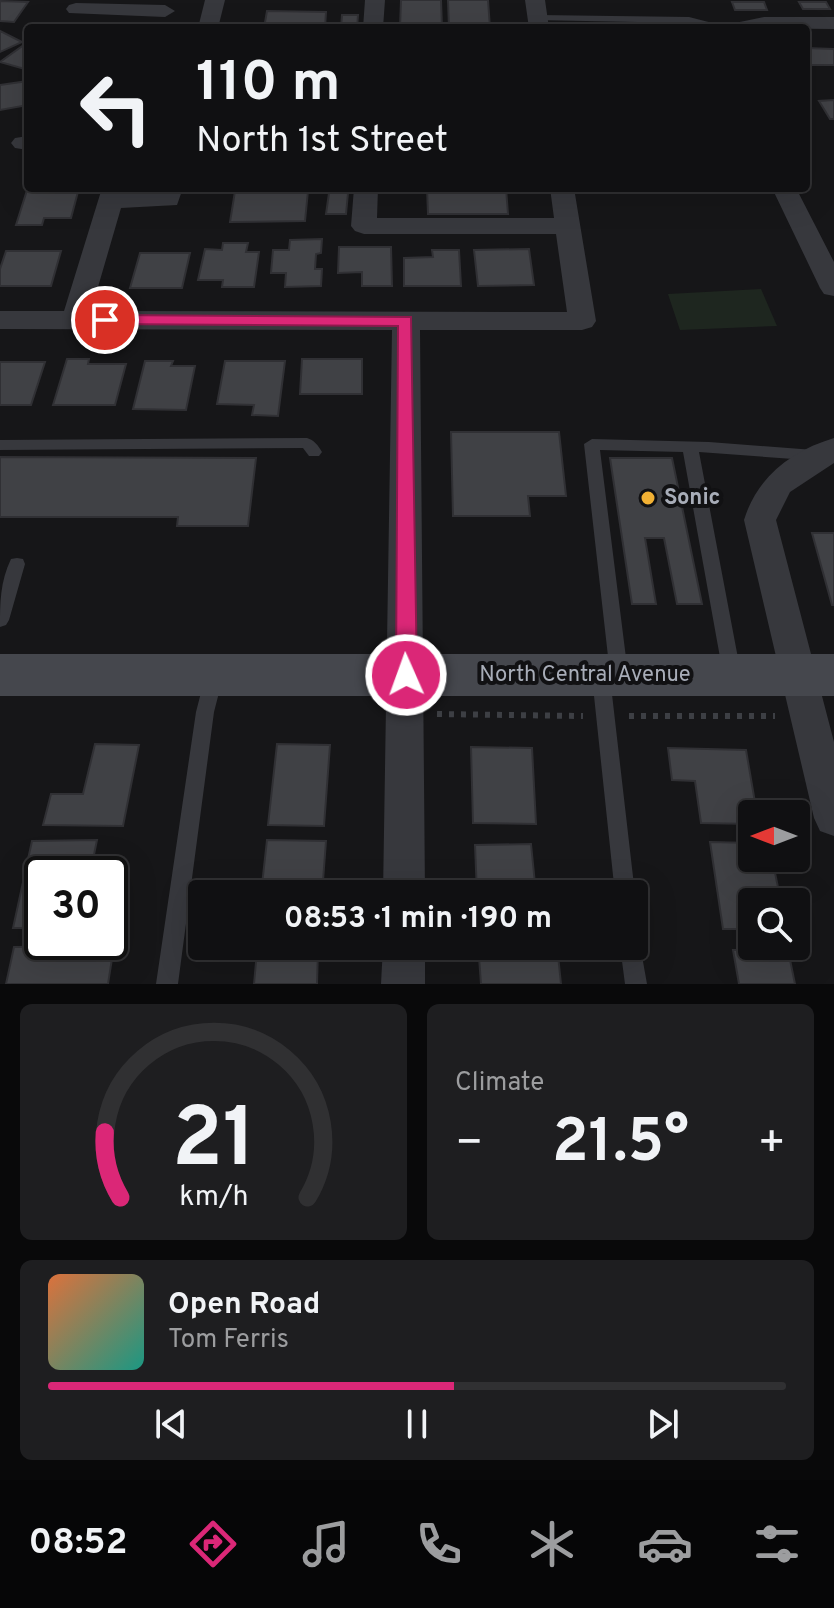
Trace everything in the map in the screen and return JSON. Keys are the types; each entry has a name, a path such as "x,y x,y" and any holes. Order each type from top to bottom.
{"street":[{"path":"209,24 215,0"},
{"path":"373,24 375,0"},
{"path":"76,9 164,13"},
{"path":"756,24 834,23"},
{"path":"75,320 113,194 168,200 170,192"},
{"path":"366,192 364,226 568,226"},
{"path":"0,320 582,321 563,192"},
{"path":"786,192 834,288"},
{"path":"404,880 406,321"},
{"path":"829,452 775,484 764,501 760,520 816,675 834,818"},
{"name":"North Central Avenue","path":"0,675 816,675"},
{"path":"403,984 404,960"}],"lane":[{"path":"537,15 689,20 715,24"},
{"path":"0,445 307,443 314,452"},
{"path":"624,880 592,444 829,452"},
{"path":"690,446 732,675"},
{"path":"0,620 17,564"},
{"path":"167,984 205,712 214,675"},
{"path":"633,960 636,984"}],"shaded area":[{"path":"761,289 777,326 680,330 668,294"}],"building":[{"path":"401,0 441,0 442,24 400,24"},
{"path":"448,0 488,0 490,24 449,24"},
{"path":"0,1 28,2 14,22 0,21"},
{"path":"732,2 764,2 767,10 735,10"},
{"path":"799,2 826,2 830,9 803,9"},
{"path":"267,11 326,12 325,24 265,24"},
{"path":"342,15 358,15 357,24 341,24"},
{"path":"0,31 22,42 0,52"},
{"path":"24,45 24,69 0,62"},
{"path":"810,48 834,49 834,65 810,65"},
{"path":"24,82 24,106 0,110 0,85"},
{"path":"834,100 834,119 830,119 819,101"},
{"path":"26,192 78,192 71,218 44,218 42,225 16,225"},
{"path":"235,192 308,192 305,221 230,222"},
{"path":"427,192 506,192 508,214 428,214"},
{"path":"329,193 348,193 346,214 326,214"},
{"path":"322,239 321,253 316,254 315,269 322,269 321,286 285,287 286,273 271,273 273,250 289,250 290,240"},
{"path":"223,243 248,243 246,252 259,252 254,287 222,287 223,280 198,280 205,249 222,250"},
{"path":"339,247 391,247 392,286 362,286 362,272 338,273"},
{"path":"529,249 534,285 478,286 474,250"},
{"path":"432,250 459,250 461,286 404,286 404,258 433,257"},
{"path":"6,251 61,251 51,286 0,286 0,269"},
{"path":"140,253 190,253 182,288 130,288"},
{"path":"67,359 89,359 88,364 126,364 115,405 53,405"},
{"path":"302,359 362,359 362,394 300,394"},
{"path":"145,361 173,361 171,366 195,366 186,410 133,409"},
{"path":"225,361 285,361 278,416 252,415 254,405 217,404"},
{"path":"0,362 45,362 31,405 0,405"},
{"path":"451,432 559,432 566,496 528,496 530,516 453,516"},
{"path":"0,457 256,458 248,526 177,526 178,517 0,517"},
{"name":"Sonic","path":"610,458 672,458 702,604 677,604 664,538 645,538 656,604 632,604"},
{"path":"812,533 834,533 834,605 832,605"},
{"path":"95,744 139,745 123,826 43,825 51,794 83,794"},
{"path":"277,744 330,745 324,826 268,825"},
{"path":"471,747 532,748 536,824 473,823"},
{"path":"668,748 746,750 755,800 738,800 738,824 701,823 695,781 672,780"},
{"path":"97,840 94,856 29,856 32,841"},
{"path":"267,840 326,841 323,880 263,880"},
{"path":"710,842 738,843 738,872 775,872 778,888 738,888 738,929 723,929"},
{"path":"531,844 535,880 476,880 475,845"},
{"path":"24,878 24,928 13,928"},
{"path":"14,947 24,947 24,960 112,960 108,984 6,984"},
{"path":"733,950 738,950 738,960 790,960 795,984 739,984"},
{"path":"256,960 318,960 317,984 254,984"},
{"path":"479,960 559,960 561,984 481,984"}],"place":[{"name":"Sonic","path":"648,498"}],"route":[{"path":"105,320 406,321 406,675"}]}
